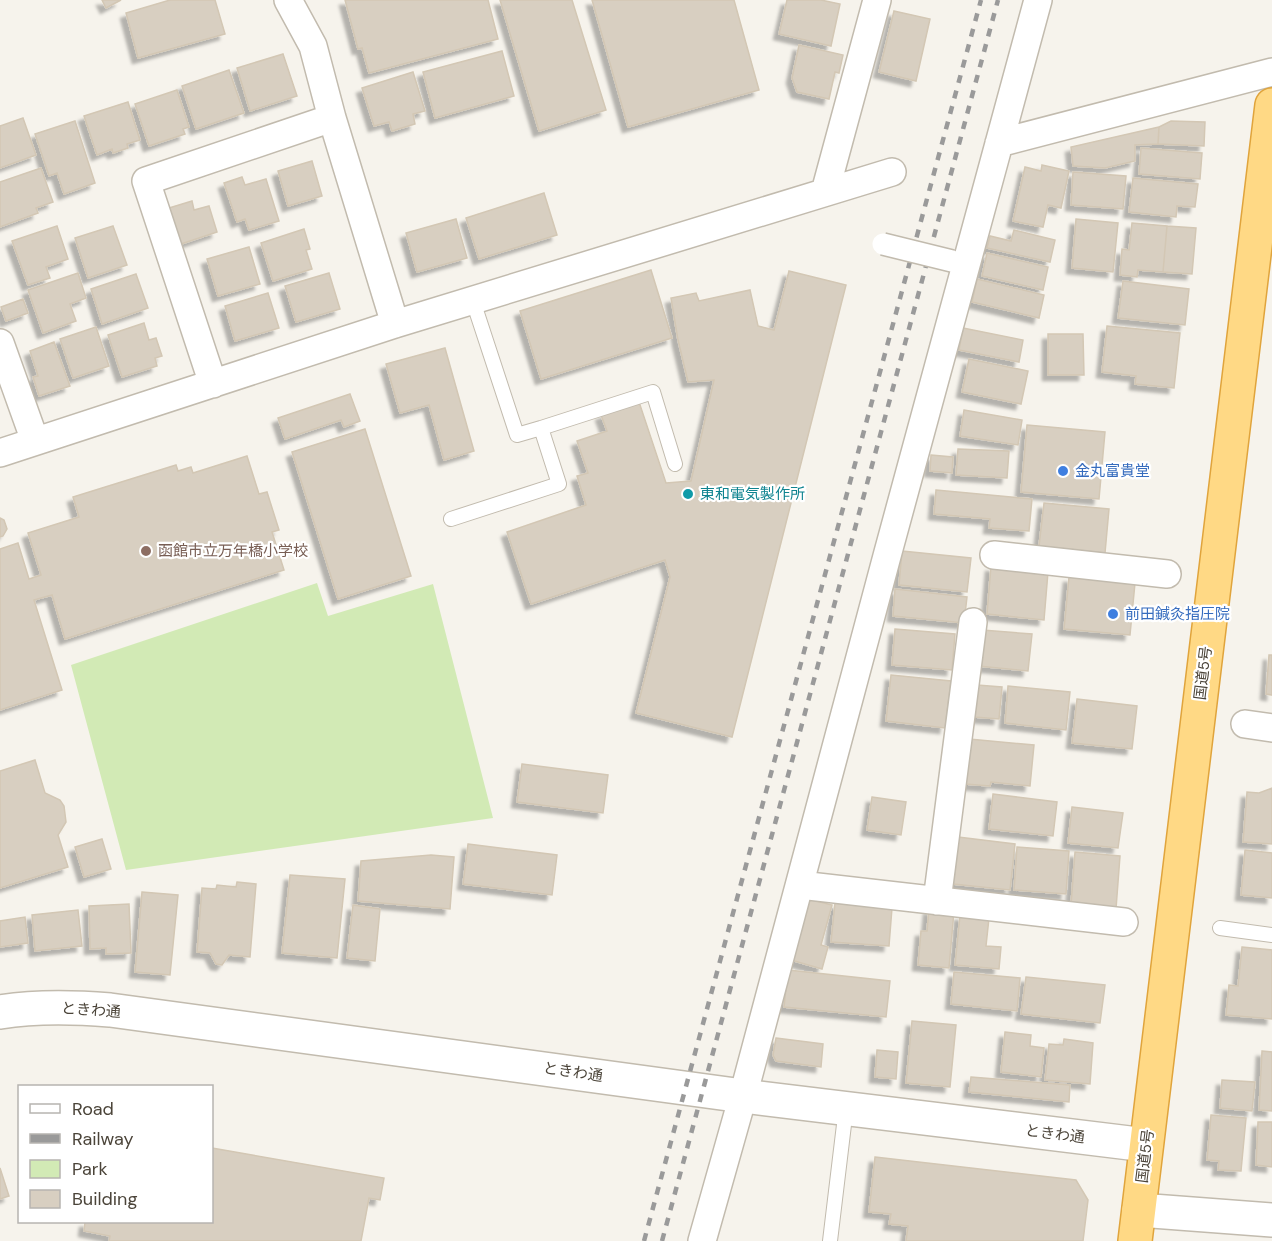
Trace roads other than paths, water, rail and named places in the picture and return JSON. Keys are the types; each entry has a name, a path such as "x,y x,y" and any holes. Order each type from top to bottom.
{"highway":[{"name":"国道5号","path":"1137,1226 1272,105"}],"street":[{"path":"288,0 313,46 332,118 395,324"},
{"path":"825,192 877,0"},
{"path":"702,1241 1038,0"},
{"path":"999,142 1272,72"},
{"path":"213,384 146,181 332,118"},
{"path":"0,453 395,324 892,172"},
{"path":"883,244 952,261"},
{"path":"0,343 36,441"},
{"path":"994,555 1167,574"},
{"path":"937,901 973,622"},
{"path":"1245,724 1272,728"},
{"path":"800,885 1124,922"},
{"name":"ときわ通","path":"0,1012 75,1007 110,1010 743,1096 1146,1144"},
{"path":"1137,1226 1272,1220"}],"lane":[{"path":"473,301 518,435 653,392 675,464"},
{"path":"451,519 559,484 541,428"},
{"path":"1220,928 1272,935"},
{"path":"830,1241 846,1108"}],"railway":[{"path":"644,1241 981,0"},
{"path":"662,1241 998,0"}],"place":[{"name":"金丸富貴堂","path":"1063,471"},
{"name":"東和電気製作所","path":"688,494"},
{"name":"函館市立万年橋小学校","path":"146,551"},
{"name":"前田鍼灸指圧院","path":"1113,614"}]}
